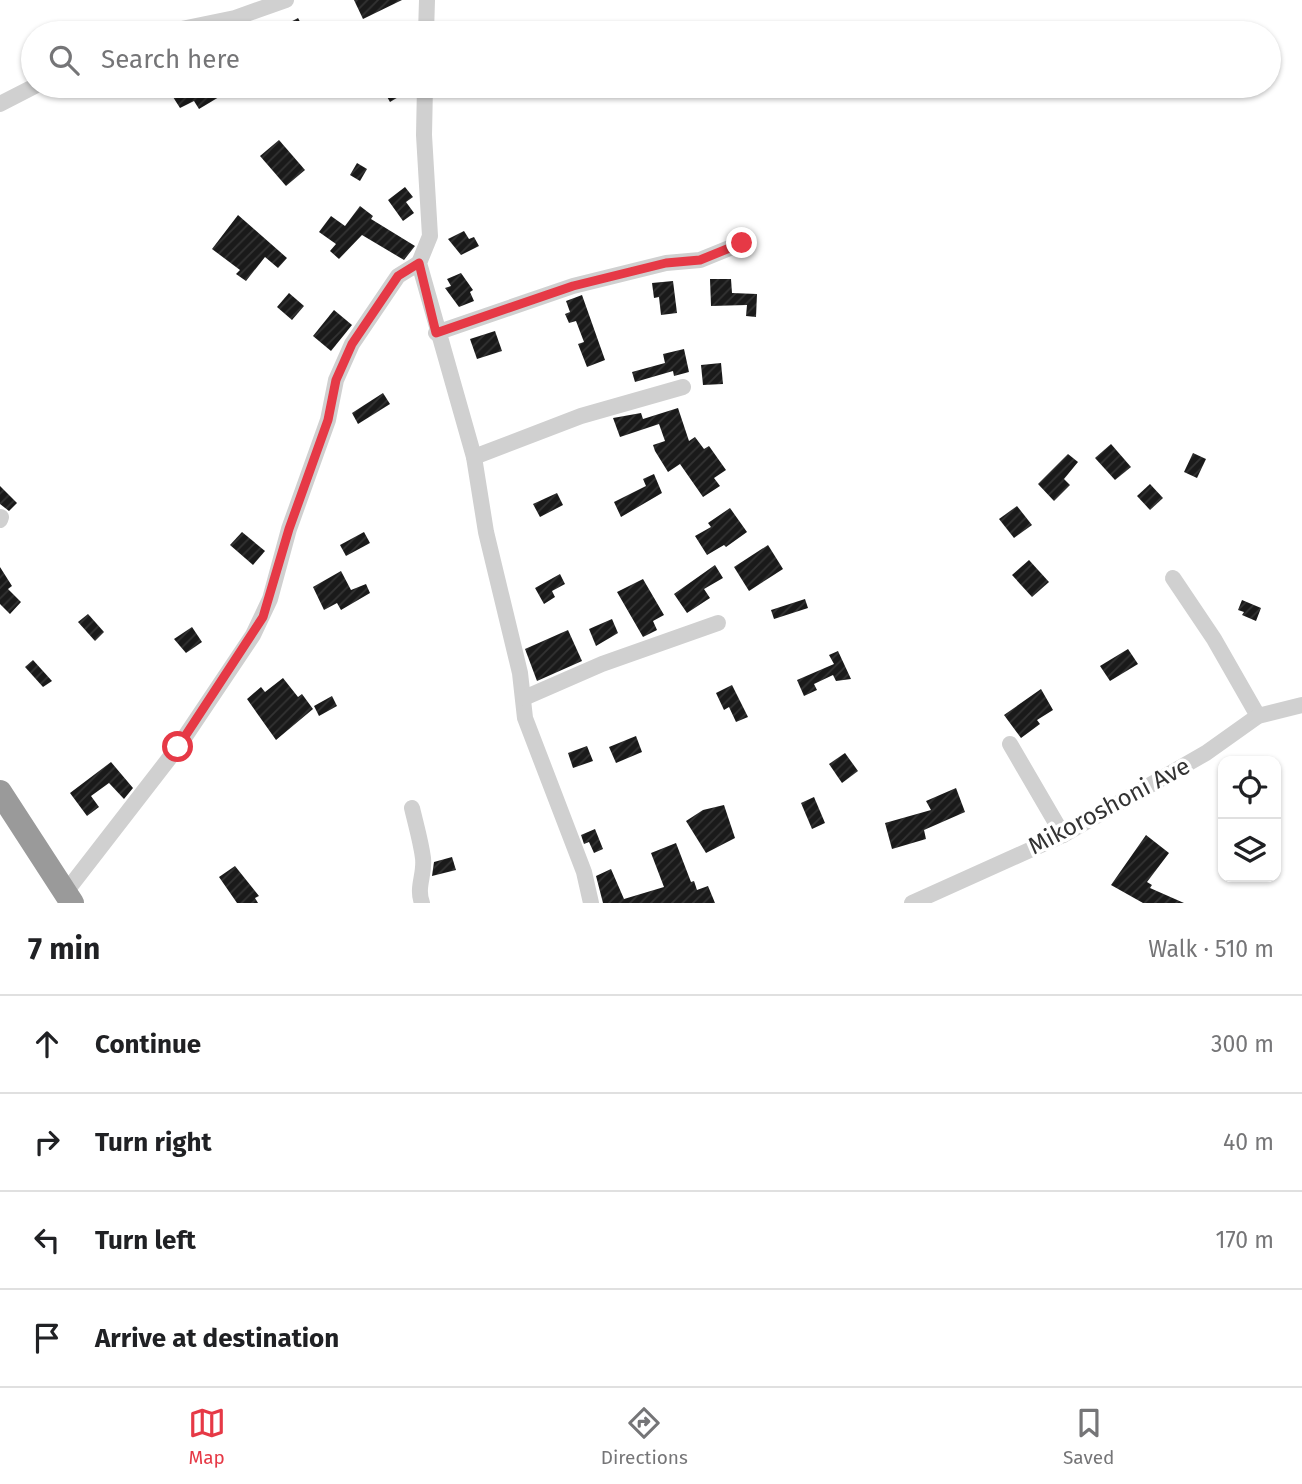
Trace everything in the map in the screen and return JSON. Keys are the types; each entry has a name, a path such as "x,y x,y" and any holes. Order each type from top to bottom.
{"highway":[{"path":"0,792 69,898"}],"street":[{"path":"220,21 286,0"},
{"path":"426,0 426,21"},
{"path":"0,104 21,93"},
{"path":"425,98 424,135 430,236 419,263 436,333 474,457 486,531 524,698 525,718 584,872 591,903"},
{"path":"436,333 573,286 666,263 700,260 742,243"},
{"path":"69,898 178,747 258,626 328,420 336,380 352,344 398,276 419,263"},
{"path":"474,457 614,405 683,387"},
{"path":"1173,578 1214,639 1258,716"},
{"path":"524,698 602,664 718,623"},
{"name":"Mikoroshoni Ave","path":"912,903 1063,835 1206,753 1258,716 1302,705"},
{"path":"1010,744 1063,835"},
{"path":"412,808 423,858 424,873 419,885 422,903"}],"building":[{"path":"354,0 402,0 363,19"},
{"path":"174,98 217,98 199,109 194,101 180,108"},
{"path":"279,140 305,170 286,186 260,156"},
{"path":"357,163 367,169 360,181 350,175"},
{"path":"405,187 413,197 406,202 414,213 403,221 388,200"},
{"path":"360,206 373,216 371,219 415,246 404,260 362,235 339,259 330,251 336,244 319,232 331,216 345,226"},
{"path":"238,215 287,258 278,268 265,257 246,281 236,274 240,270 212,249"},
{"path":"464,231 469,239 474,237 479,246 461,255 448,239"},
{"path":"461,273 473,290 470,292 474,301 459,307 445,288 451,286 447,279"},
{"path":"710,279 731,279 732,293 757,294 756,317 746,316 747,305 711,306"},
{"path":"673,281 677,313 661,315 659,297 654,298 652,283"},
{"path":"289,293 304,306 292,320 277,307"},
{"path":"582,295 605,360 587,367 578,344 584,342 576,321 569,323 565,314 570,312 566,301"},
{"path":"334,310 352,325 331,351 313,336"},
{"path":"495,331 502,351 477,359 470,339"},
{"path":"684,349 689,372 674,376 673,371 635,382 632,372 665,363 663,354"},
{"path":"721,363 723,384 703,385 701,365"},
{"path":"383,393 390,404 358,424 352,413"},
{"path":"678,408 689,441 695,437 704,449 709,446 726,470 714,478 720,486 703,497 680,464 668,472 655,451 653,445 665,441 659,424 620,437 613,418 641,413 643,419"},
{"path":"1111,444 1131,467 1115,480 1095,458"},
{"path":"1193,453 1206,459 1197,478 1184,472"},
{"path":"1068,454 1078,462 1064,479 1070,485 1054,501 1038,484"},
{"path":"654,474 662,493 621,517 614,502 646,486 643,479"},
{"path":"1150,484 1163,498 1150,510 1137,496"},
{"path":"0,486 17,503 9,511 0,504"},
{"path":"557,493 563,505 540,517 533,504"},
{"path":"1017,506 1032,525 1014,538 999,519"},
{"path":"730,508 747,532 726,547 724,545 707,555 695,536 711,527 708,523"},
{"path":"242,532 265,551 253,565 230,545"},
{"path":"364,532 370,543 346,556 340,545"},
{"path":"768,545 783,569 749,591 734,567"},
{"path":"1029,560 1049,582 1032,597 1012,575"},
{"path":"715,565 723,578 704,589 710,598 687,613 674,594"},
{"path":"0,567 12,586 8,589 21,602 10,614 0,604"},
{"path":"341,571 351,590 366,584 370,593 341,610 337,603 324,610 313,587"},
{"path":"560,574 565,584 552,591 555,597 544,604 535,588"},
{"path":"643,579 664,615 653,621 657,630 643,637 617,592"},
{"path":"805,599 808,608 774,619 771,610"},
{"path":"1242,600 1261,608 1256,621 1242,615 1244,612 1238,610"},
{"path":"88,614 104,632 95,641 78,622"},
{"path":"612,619 618,633 596,646 589,629"},
{"path":"192,627 202,642 186,653 174,639"},
{"path":"568,630 582,661 537,681 525,649"},
{"path":"1128,649 1138,664 1110,681 1100,666"},
{"path":"838,651 851,679 836,681 833,675 814,684 817,690 804,696 797,680 834,664 829,655"},
{"path":"33,660 52,681 43,687 25,667"},
{"path":"283,678 298,697 302,694 313,709 276,740 247,699 261,687 265,692"},
{"path":"732,685 748,717 736,722 729,707 724,710 716,693"},
{"path":"1041,689 1053,710 1037,720 1040,724 1021,738 1004,715"},
{"path":"332,696 337,706 319,716 314,706"},
{"path":"636,736 642,752 616,763 609,747"},
{"path":"587,746 593,761 573,768 568,753"},
{"path":"845,753 858,771 842,783 829,764"},
{"path":"111,762 133,788 124,799 109,783 91,796 99,807 87,816 70,793"},
{"path":"956,788 965,812 924,830 926,839 892,849 885,823 931,810 926,801"},
{"path":"814,797 825,823 812,829 801,803"},
{"path":"724,805 735,838 706,853 686,821 703,810"},
{"path":"595,829 603,849 594,853 589,842 584,844 581,835"},
{"path":"1146,835 1169,853 1147,882 1152,885 1150,888 1184,903 1143,903 1111,885"},
{"path":"676,843 691,882 694,881 697,890 708,886 715,903 603,903 596,876 611,869 624,899 664,887 651,853"},
{"path":"452,857 456,870 432,876 434,862"},
{"path":"235,866 259,896 255,898 258,903 237,903 219,877"}],"route":[{"path":"178,747 263,617 281,553 328,420 336,380 352,344 398,276 419,263 436,333 573,286 666,263 700,260 742,243"}]}
